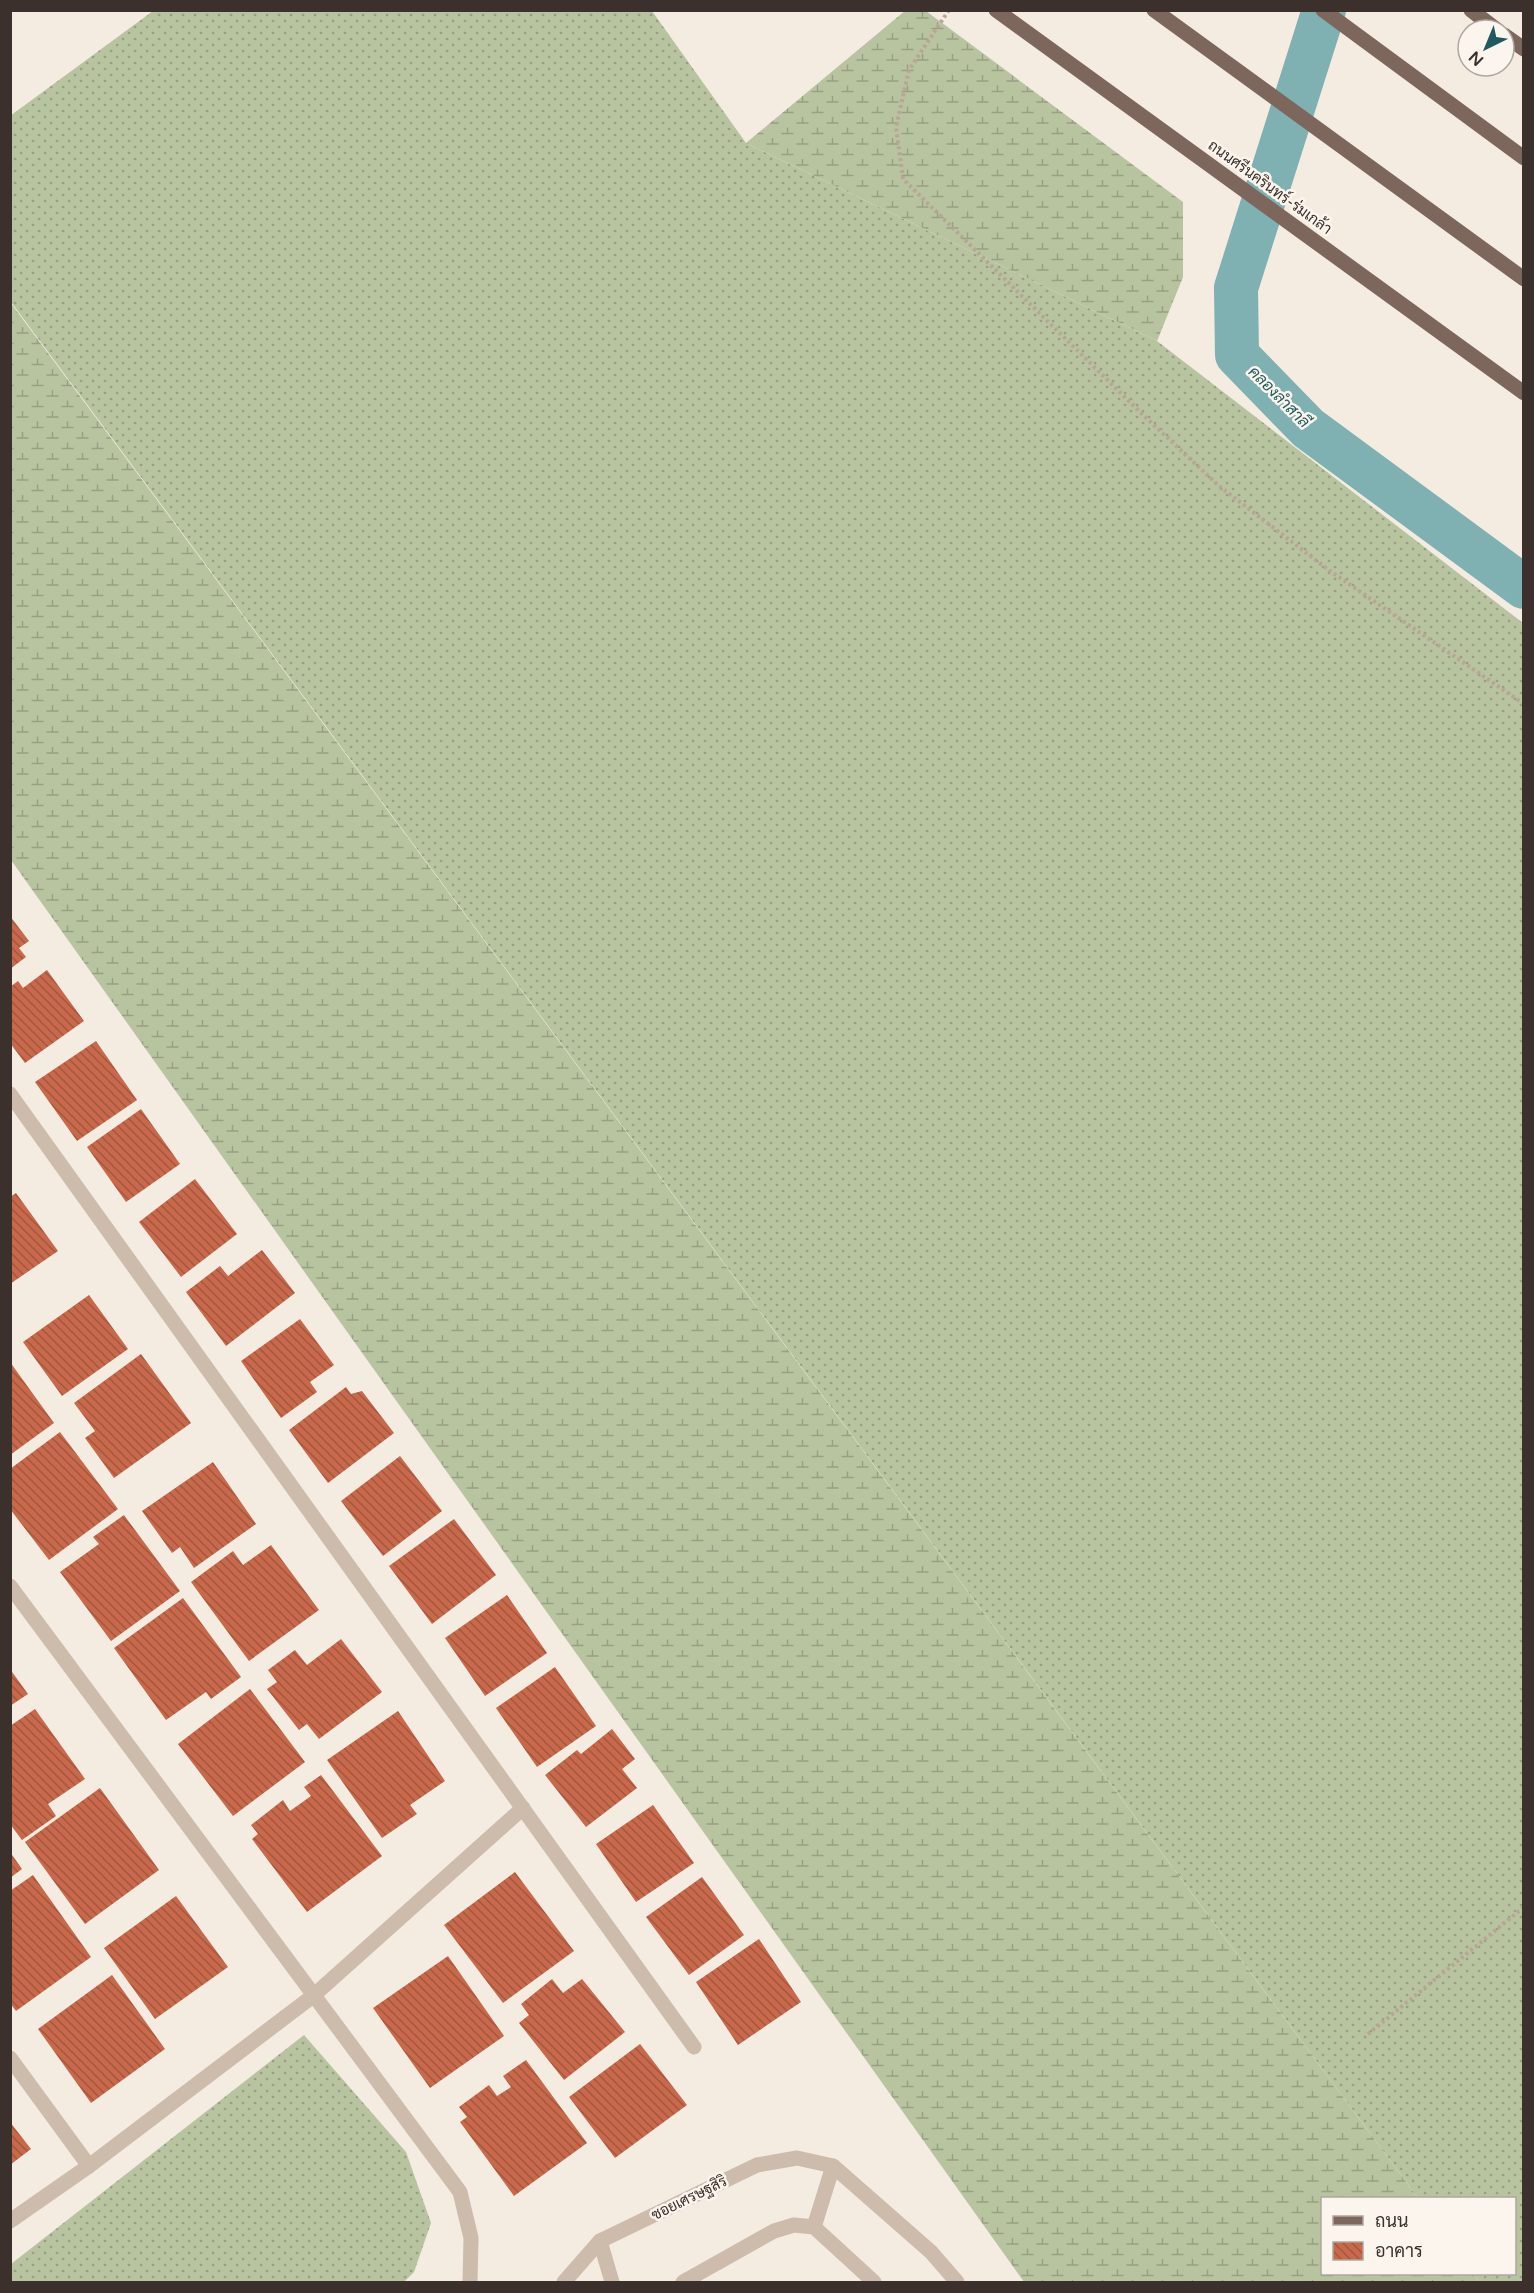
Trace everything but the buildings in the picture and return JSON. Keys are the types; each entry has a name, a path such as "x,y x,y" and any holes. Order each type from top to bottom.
{"main road":[{"name":"ถนนศรีนครินทร์-ร่มเกล้า","path":"996,10 1524,393"},
{"path":"1154,10 1524,279"},
{"path":"1323,10 1524,158"}],"street":[{"path":"10,1094 694,2048"},
{"path":"10,1586 460,2192 471,2238 470,2283"},
{"path":"10,2221 89,2166 313,1996 523,1808"},
{"path":"10,2058 89,2166"},
{"name":"ซอยเศรษฐสิริ","path":"564,2283 600,2241 757,2164 797,2158 833,2166 931,2252 957,2283"},
{"path":"814,2227 833,2166"},
{"path":"683,2283 774,2231 794,2225 814,2227 874,2283"},
{"path":"600,2241 612,2283"}],"path":[{"path":"949,10 909,70 896,127 903,179 1140,412 1219,486 1330,571 1524,705"},
{"path":"1368,2034 1524,1907"}],"green space":[{"path":"906,10 926,11 1183,202 1183,277 1157,341 746,143"},
{"path":"153,11 652,11 746,143 1157,341 1523,623 1523,2282 1480,2282 1474,2275 1516,2275 1516,2197 1417,2197 11,302 10,116"},
{"path":"10,302 1417,2197 1321,2197 1321,2275 1474,2275 1480,2282 1024,2282 11,860"},
{"path":"304,2035 406,2152 431,2223 414,2272 404,2282 11,2282 11,2264"}],"waterway":[{"name":"คลองลำสาลี","path":"1324,10 1236,288 1237,355 1308,428 1524,587"}]}
